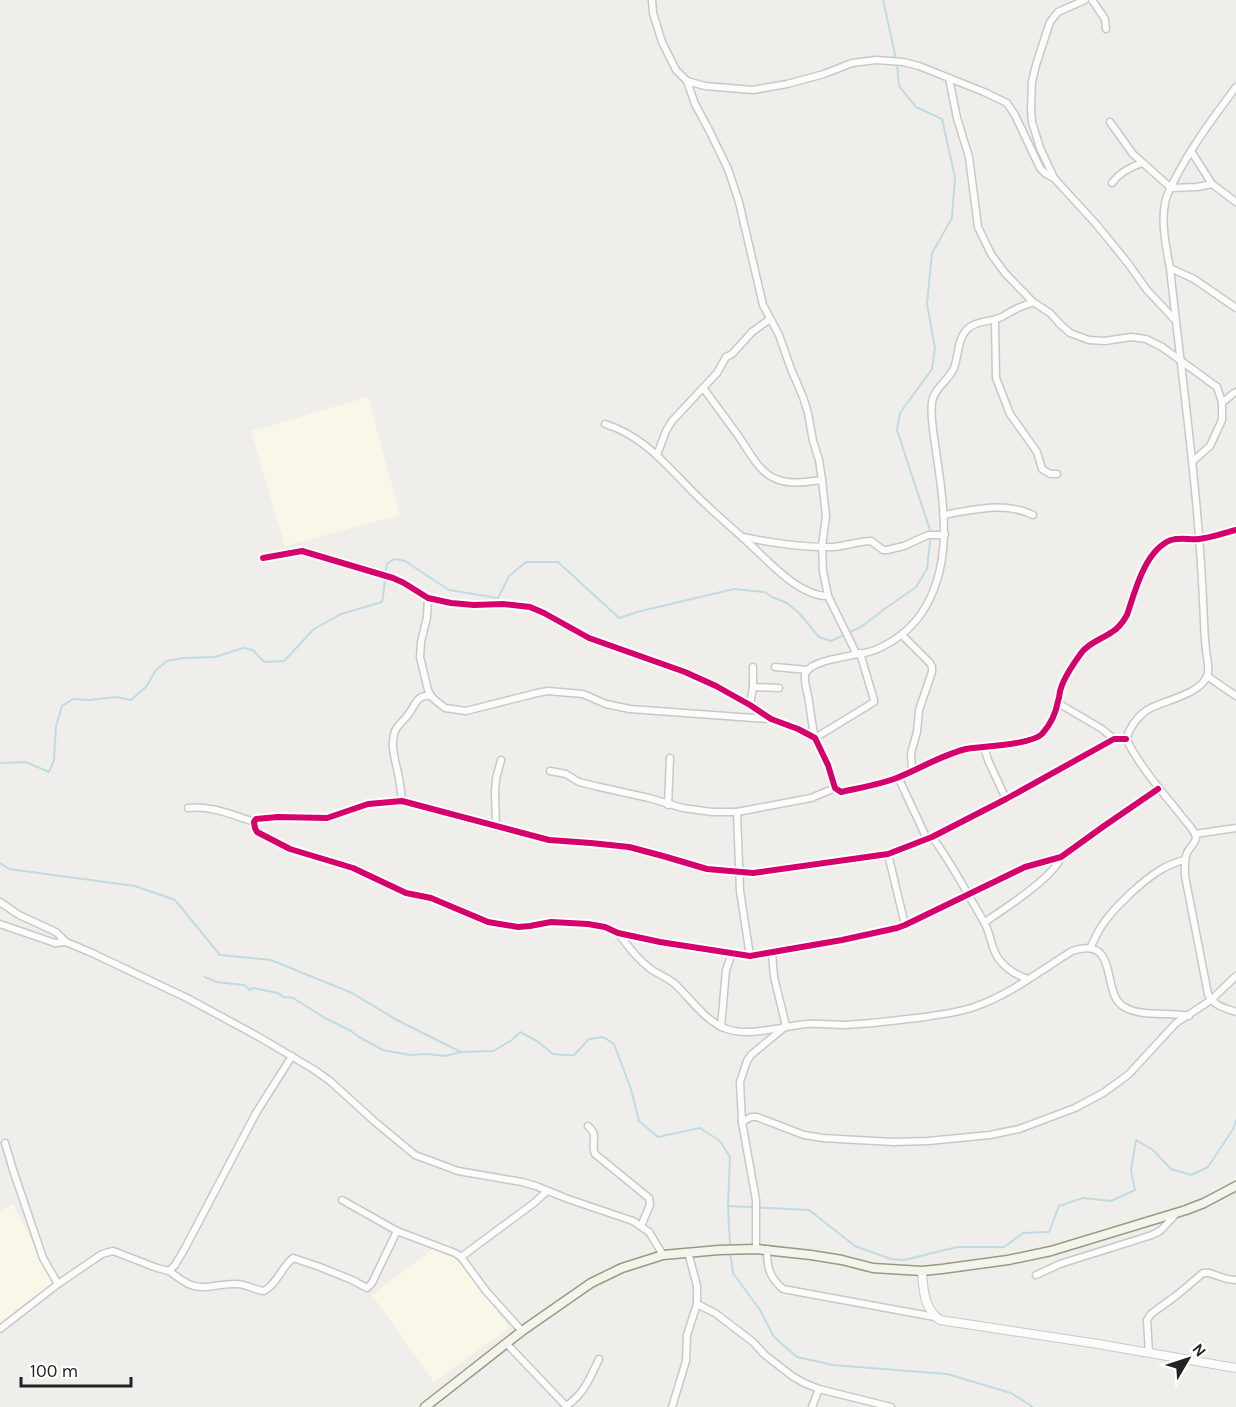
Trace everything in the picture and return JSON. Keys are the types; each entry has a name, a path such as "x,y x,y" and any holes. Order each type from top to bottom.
{"main road":[{"path":"425,1407 522,1331 591,1283 628,1266 663,1255 767,1249 832,1258 873,1268 922,1271 942,1269 1008,1260 1051,1251 1176,1214 1204,1203 1236,1186"}],"street":[{"path":"651,0 662,42 676,70 687,81 695,104 728,169 739,202 763,305 779,335 803,397 822,480 826,516 822,546 823,571 828,596 858,653 874,700 815,738"},
{"path":"1085,0 1065,8 1054,16 1047,31 1032,82 1032,122 1040,148 1054,178 1096,224 1147,290 1176,321"},
{"path":"1092,0 1106,19 1106,29"},
{"path":"687,81 705,86 753,90 824,74 852,63 876,60 919,66 1007,103 1016,115 1040,168 1054,178"},
{"path":"949,78 957,118 969,158 978,226 998,263 1033,302 1050,313 1070,333 1089,340 1105,341 1131,337 1146,339 1162,347 1217,387 1222,402 1222,420 1210,446 1193,461"},
{"path":"1236,87 1191,151 1165,199 1164,211 1193,461 1200,539 1207,676 1194,689 1150,708 1142,714 1132,724 1126,739 1158,789 1195,834 1195,841 1184,860 1185,876 1208,994 1217,1005 1236,1012"},
{"path":"1110,122 1142,163 1171,188 1212,184"},
{"path":"1191,151 1212,184 1236,202"},
{"path":"1112,183 1119,174 1142,163"},
{"path":"1170,268 1194,279 1236,308"},
{"path":"1033,302 1014,309 995,320 968,328 959,343 955,367 934,395 933,426 945,535 944,554 937,583 922,612 902,635 873,651 816,664 808,670 805,677 815,738 828,765 835,788 841,792 873,786 965,749 1038,737 1051,721 1061,688 1083,650 1113,632 1127,615 1143,570 1154,553 1171,540 1200,539 1236,530"},
{"path":"657,455 672,421 704,389 726,357 732,354 752,332 770,319"},
{"path":"995,320 995,372 1010,414 1037,452 1042,469 1050,474 1057,474"},
{"path":"704,389 767,474 789,483 822,480"},
{"path":"1222,402 1236,392"},
{"path":"605,424 626,432 657,455 699,498 787,578 812,594 828,596"},
{"path":"943,515 989,507 1017,508 1033,515"},
{"path":"742,537 782,544 822,546 844,546 871,541 886,550 904,546 928,536 945,535"},
{"path":"263,558 302,551 404,583 428,598 459,605 503,604 530,607 589,638 685,672 716,686 771,719 815,738"},
{"path":"428,598 420,657 431,696 445,708 466,711 537,693 560,691 583,694 606,704 630,709 771,719"},
{"path":"902,635 932,667 919,710 917,732 910,753 912,771"},
{"path":"750,705 753,667"},
{"path":"775,667 808,670"},
{"path":"1207,676 1236,696"},
{"path":"753,687 779,688"},
{"path":"402,801 393,751 394,733 418,699 425,695 431,696"},
{"path":"1058,703 1102,729 1114,739"},
{"path":"254,822 256,819 278,817 327,818 368,804 402,801 549,840 628,848 707,869 753,873 888,855 929,838 1006,799 1114,739 1126,739"},
{"path":"984,747 1006,799"},
{"path":"668,805 670,758"},
{"path":"496,827 495,792 501,760"},
{"path":"550,771 566,774 579,782 649,798 668,805 712,812 737,812 811,798 835,788"},
{"path":"898,777 929,838 955,870 985,922 998,958 1006,968 1028,979"},
{"path":"254,822 257,832 290,849 353,868 406,893 430,898 488,922 518,927 551,922 572,922 605,927 618,933 660,942 750,956 842,940 905,925 1025,867 1061,856 1158,789"},
{"path":"188,808 207,808 254,822"},
{"path":"737,812 742,909 750,956"},
{"path":"1195,834 1236,828"},
{"path":"888,855 905,925"},
{"path":"985,922 1055,868 1061,856"},
{"path":"1090,948 1111,913 1146,880 1162,869 1184,860"},
{"path":"0,902 19,915 56,932 66,942 226,1018 292,1056 330,1081 415,1155 458,1171 522,1182 633,1221 649,1232 663,1255"},
{"path":"0,924 55,943 66,942"},
{"path":"618,933 651,969 677,985 695,1005 722,1027 738,1032 786,1026 842,1025 952,1014 1002,996 1072,951 1083,947 1101,954 1110,976 1112,992 1116,1001 1122,1006 1135,1012 1177,1013 1189,1016"},
{"path":"772,952 774,977 786,1026"},
{"path":"722,1027 726,970 732,954"},
{"path":"742,1122 751,1117 757,1117 804,1135 894,1142 990,1135 1019,1129 1075,1108 1103,1093 1129,1074 1176,1023 1211,1000 1236,976"},
{"path":"756,1249 756,1200 742,1122 740,1082 747,1061 786,1026"},
{"path":"169,1270 184,1250 256,1113 292,1056"},
{"path":"588,1126 595,1135 593,1148 595,1154 649,1198 650,1205 641,1226"},
{"path":"5,1143 43,1258 58,1284"},
{"path":"461,1257 547,1191"},
{"path":"342,1200 397,1231 441,1246 461,1257 486,1291 522,1331"},
{"path":"1036,1275 1060,1264 1152,1235 1160,1231 1176,1214"},
{"path":"0,1329 58,1284 108,1252 113,1251 142,1263 169,1270 181,1280 200,1288 237,1284 264,1292 292,1258 320,1267 367,1288 372,1283 397,1231"},
{"path":"767,1249 768,1270 783,1289 935,1317 940,1320 1236,1368"},
{"path":"672,1407 686,1360 687,1335 697,1304 697,1286 688,1252"},
{"path":"922,1271 928,1308 935,1317"},
{"path":"1149,1353 1147,1320 1151,1314 1203,1274 1236,1280"},
{"path":"697,1304 715,1313 753,1342 765,1355 804,1383 869,1404 891,1407"},
{"path":"506,1343 566,1406 581,1394 599,1359"},
{"path":"812,1407 819,1389"}],"shaded area":[{"path":"368,397 400,515 285,546 251,431"},
{"path":"13,1204 54,1285 0,1328 0,1212"},
{"path":"446,1239 509,1328 434,1382 372,1295"}],"waterway":[{"path":"883,0 896,59"},
{"path":"0,763 26,762 49,772 54,760 56,726 62,706 73,699 116,697 131,700 146,687 156,670 167,661 215,657 243,648 253,650 264,662 284,661 314,629 341,614 382,602 387,564 394,559 405,561 449,590 498,598 509,576 526,562 558,562 619,618 734,589 765,592 787,603 799,613 819,637 831,641 861,627 916,587 927,569 931,533 897,430 900,413 932,369 935,348 927,304 932,253 952,218 955,177 942,119 916,107 899,86 897,64"},
{"path":"0,863 9,869 135,886 175,900 220,955 271,960 352,993 395,1019 461,1052 493,1051 512,1040 520,1032 537,1041 553,1054 574,1055 589,1039 603,1037 614,1044 631,1089 639,1121 658,1137 700,1128 720,1141 730,1157 728,1206 730,1246"},
{"path":"205,977 216,982 244,985 249,990 253,988 293,998 383,1050 410,1055 445,1056 461,1052"},
{"path":"729,1206 809,1210 855,1246 891,1259 904,1260 957,1247 1004,1247 1023,1233 1049,1232 1059,1206 1083,1198 1111,1201 1135,1190 1131,1171 1136,1140 1153,1150 1171,1169 1191,1175 1208,1167 1233,1129 1236,1120"},
{"path":"730,1252 733,1273 760,1310 774,1337 797,1357 833,1365 947,1374 1011,1393 1033,1407"}],"cycle path":[{"path":"263,558 302,551 393,578 428,598 451,603 530,607 589,638 685,672 716,686 771,719 815,738 828,765 835,788 841,792 894,779 966,749 1017,743 1036,738 1050,723 1065,678 1082,652 1092,643 1119,627 1127,615 1142,572 1154,553 1171,540 1213,537 1236,530"},
{"path":"1126,739 1114,739 932,837 888,854 753,873 707,869 629,847 549,840 402,801 368,804 327,818 278,817 256,819 254,822 257,832 290,849 353,868 406,893 431,898 488,922 518,927 551,922 588,924 660,942 750,956 842,940 905,925 1025,867 1061,857 1158,789"}]}
